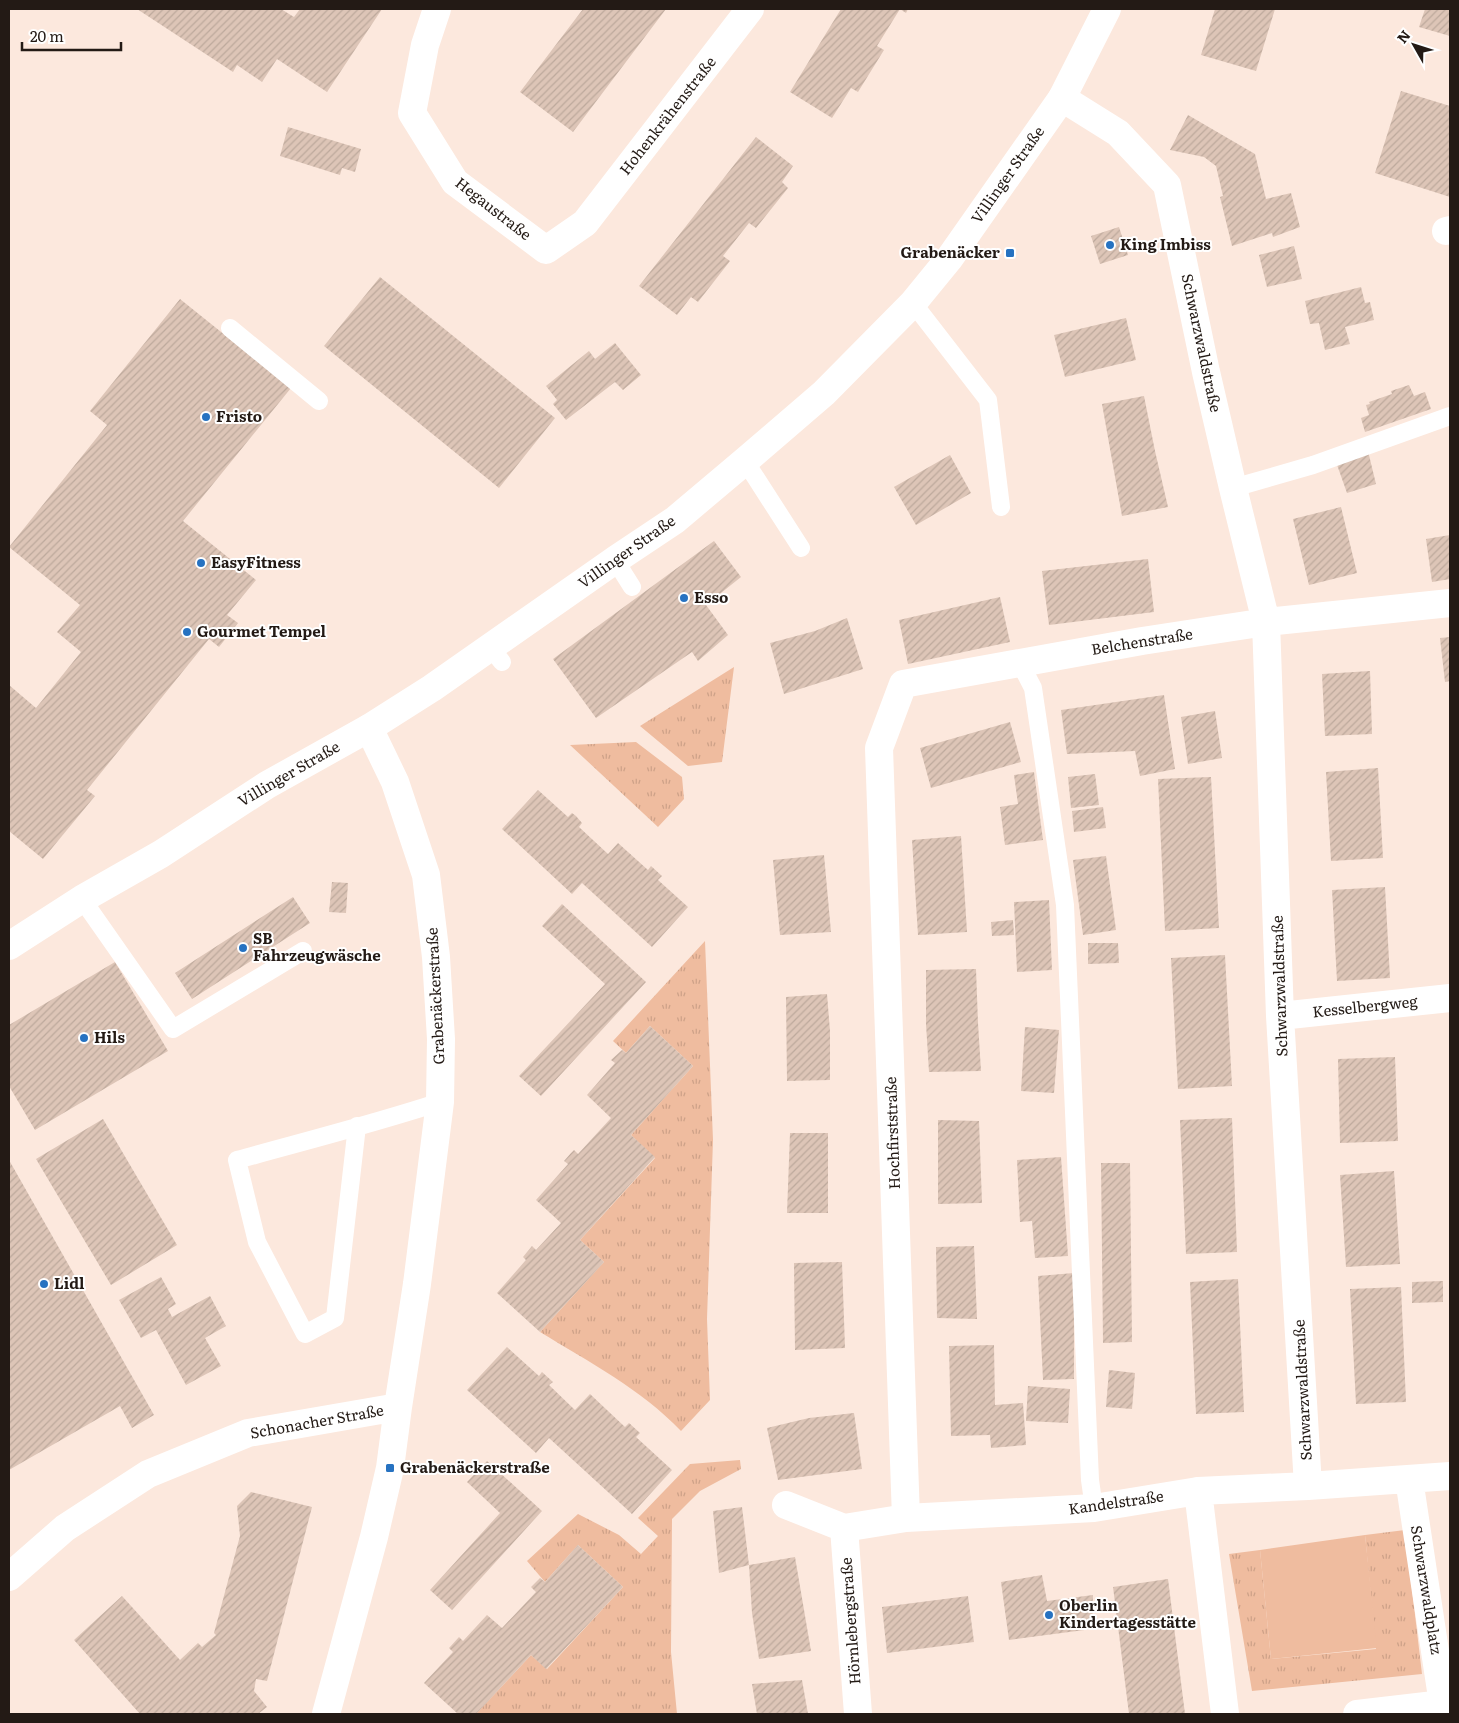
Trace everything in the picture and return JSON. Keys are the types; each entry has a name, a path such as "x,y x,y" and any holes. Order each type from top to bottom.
{"street":[{"name":"Hegaustraße","path":"437,9 426,45 412,113 455,182 546,250 585,223"},
{"name":"Hohenkrähenstraße","path":"585,223 750,9"},
{"name":"Villinger Straße","path":"9,946 82,899 161,854 267,785 497,655 615,560 674,520 745,461 824,393 913,303 949,259 1062,98 1107,9"},
{"name":"Schwarzwaldstraße","path":"1062,98 1118,133 1167,185 1233,488 1266,622 1280,1016 1308,1486"},
{"name":"Belchenstraße","path":"879,748 903,684 1142,641 1266,622 1450,603"},
{"name":"Grabenäckerstraße","path":"326,1714 374,1537 390,1468 417,1284 440,1102 441,1039 436,957 426,875 395,782 369,728"},
{"name":"Hochfirststraße","path":"879,748 906,1518"},
{"name":"Kesselbergweg","path":"1280,1016 1450,998"},
{"name":"Schonacher Straße","path":"9,1576 65,1528 148,1474 248,1433 398,1408"},
{"name":"Kandelstraße","path":"844,1528 906,1518 1094,1508 1198,1491 1409,1480 1450,1476"},
{"name":"Schwarzwaldplatz","path":"1357,1714 1447,1704 1409,1480"},
{"path":"1198,1491 1225,1714"},
{"path":"786,1505 844,1528"},
{"name":"Hörnlebergstraße","path":"844,1528 858,1714"}],"lane":[{"path":"913,303 988,400 1001,507"},
{"path":"230,328 319,401"},
{"path":"1233,488 1313,464 1450,416"},
{"path":"745,461 801,548"},
{"path":"615,560 632,587"},
{"path":"1020,663 1033,688 1065,905 1090,1470 1094,1508"},
{"path":"82,899 173,1029 303,951"},
{"path":"357,1126 335,1318 305,1334 257,1242 237,1160 440,1102"}],"green space":[{"path":"734,667 722,762 688,766 640,726"},
{"path":"636,742 682,777 684,799 658,827 570,745"},
{"path":"705,941 713,1140 707,1319 710,1400 681,1431 632,1389 540,1332 604,1262 580,1240 655,1158 631,1135 693,1066 650,1026 626,1053 613,1041"},
{"path":"740,1460 741,1469 700,1491 672,1519 671,1652 677,1714 476,1714 531,1655 547,1669 623,1587 578,1545 545,1582 527,1561 578,1514 619,1535 641,1554 658,1536 638,1518 690,1464"},
{"path":"1405,1530 1422,1674 1252,1691 1229,1554 1260,1550 1271,1659 1376,1649 1365,1535"},
{"path":"1365,1535 1377,1648 1271,1659 1260,1550"}],"building":[{"path":"137,9 281,9 294,17 300,9 382,9 327,92 277,59 262,82 237,65 233,72"},
{"path":"583,9 666,9 573,132 520,92"},
{"path":"841,9 900,9 877,46 884,50 858,92 851,88 832,118 790,92"},
{"path":"900,9 908,9 906,13"},
{"path":"1215,9 1275,9 1256,71 1201,55"},
{"path":"1425,9 1450,9 1450,36 1419,27"},
{"path":"1401,91 1450,106 1450,197 1375,173"},
{"path":"1188,115 1255,154 1266,199 1291,193 1300,227 1273,237 1272,233 1232,246 1220,197 1223,196 1216,166 1204,157 1170,150"},
{"path":"288,127 361,149 355,172 342,168 340,175 280,156"},
{"path":"756,137 793,166 782,182 788,188 756,228 749,223 723,256 730,261 698,302 691,297 677,315 639,286"},
{"path":"1119,227 1128,255 1100,264 1091,236"},
{"path":"1294,246 1302,279 1267,287 1259,255"},
{"path":"380,277 555,418 499,488 324,346"},
{"path":"1361,287 1365,303 1370,302 1374,320 1345,327 1350,344 1325,350 1319,323 1310,324 1305,301"},
{"path":"180,299 291,388 183,521 256,580 227,615 238,623 219,647 209,639 87,790 95,796 43,859 9,831 9,685 36,708 81,652 57,632 80,605 9,547 107,425 90,411"},
{"path":"1126,318 1136,360 1065,377 1054,335"},
{"path":"615,343 641,375 623,390 615,382 566,420 553,404 557,400 546,386 589,351 595,359"},
{"path":"1409,385 1414,396 1425,392 1431,409 1365,432 1361,418 1369,415 1366,405 1370,404 1369,402 1392,394 1391,391"},
{"path":"1144,396 1168,507 1122,516 1102,404"},
{"path":"1368,451 1376,484 1347,493 1336,462"},
{"path":"950,455 971,493 916,525 894,487"},
{"path":"1341,507 1357,573 1309,585 1293,519"},
{"path":"1450,535 1450,579 1432,582 1426,539"},
{"path":"714,541 741,577 706,605 728,635 698,661 692,652 596,718 553,659"},
{"path":"1148,559 1154,612 1049,625 1042,571"},
{"path":"1000,597 1010,642 908,664 899,620"},
{"path":"847,618 863,669 784,694 770,643 815,631"},
{"path":"1450,637 1450,681 1445,682 1440,638"},
{"path":"1370,671 1372,734 1325,736 1322,674"},
{"path":"1164,695 1175,769 1140,776 1135,751 1067,754 1061,710"},
{"path":"1215,711 1222,758 1188,764 1181,717"},
{"path":"1010,722 1021,762 931,788 920,748"},
{"path":"1378,768 1383,858 1331,861 1326,772"},
{"path":"1034,772 1043,840 1005,845 1000,807 1018,804 1014,775"},
{"path":"1095,774 1099,805 1071,808 1068,777"},
{"path":"1211,777 1219,928 1165,931 1158,779"},
{"path":"538,790 568,817 572,813 576,816 582,823 579,827 608,854 618,843 648,870 651,866 662,876 658,880 688,907 652,947 582,883 572,894 502,829"},
{"path":"1103,807 1106,828 1074,832 1072,811"},
{"path":"961,836 967,932 918,935 912,840"},
{"path":"824,855 831,932 780,935 773,860"},
{"path":"1106,856 1116,930 1083,935 1073,860"},
{"path":"332,882 348,883 346,913 329,912"},
{"path":"1385,887 1390,978 1337,981 1332,890"},
{"name":"SB Fahrzeugwäsche","path":"293,897 310,923 192,999 175,973"},
{"path":"1049,900 1052,970 1017,972 1014,902"},
{"path":"562,904 646,982 541,1096 519,1076 605,984 542,926"},
{"path":"1013,920 1014,935 992,936 991,922"},
{"path":"1088,943 1118,943 1119,963 1088,964"},
{"path":"1225,955 1232,1086 1178,1089 1171,958"},
{"name":"Hils","path":"115,962 168,1051 35,1130 9,1086 9,1025"},
{"path":"976,969 981,1071 929,1072 926,1024 926,970"},
{"path":"827,994 830,1031 830,1080 787,1081 786,997"},
{"path":"650,1026 693,1066 631,1135 655,1157 580,1240 604,1262 540,1332 497,1293 526,1260 523,1257 532,1246 536,1250 561,1223 536,1200 568,1164 564,1161 571,1153 574,1150 578,1154 611,1118 587,1095 615,1063 611,1060 622,1050 626,1053"},
{"path":"1025,1027 1059,1030 1054,1093 1021,1091"},
{"path":"1395,1057 1398,1141 1340,1143 1338,1059"},
{"path":"1232,1118 1237,1252 1186,1254 1180,1120"},
{"path":"103,1119 177,1245 111,1285 36,1159"},
{"path":"938,1120 979,1121 982,1203 938,1204"},
{"path":"790,1133 828,1133 828,1213 787,1213"},
{"path":"1061,1157 1068,1256 1035,1258 1032,1221 1020,1222 1017,1160"},
{"name":"Lidl","path":"9,1160 154,1415 132,1428 120,1406 9,1470"},
{"path":"1101,1163 1130,1163 1132,1342 1103,1343"},
{"path":"1394,1171 1400,1264 1346,1267 1340,1175"},
{"path":"974,1246 977,1319 937,1318 936,1247"},
{"path":"842,1262 845,1348 795,1350 794,1263"},
{"path":"1074,1273 1074,1379 1043,1380 1038,1276"},
{"path":"161,1277 176,1304 168,1309 172,1317 210,1296 226,1326 205,1338 221,1366 186,1385 156,1330 141,1338 119,1300"},
{"path":"1238,1279 1244,1412 1196,1414 1190,1282"},
{"path":"1443,1281 1443,1302 1412,1303 1412,1282"},
{"path":"1401,1287 1406,1402 1356,1404 1350,1289"},
{"path":"994,1345 995,1405 1023,1403 1026,1445 991,1448 990,1435 951,1436 949,1346"},
{"path":"507,1347 539,1376 542,1372 553,1382 549,1385 575,1410 590,1394 625,1427 629,1423 640,1433 636,1437 672,1470 632,1514 549,1438 536,1453 467,1390"},
{"path":"1109,1370 1135,1373 1132,1409 1106,1407"},
{"path":"1028,1386 1070,1389 1068,1423 1026,1421"},
{"path":"854,1413 862,1469 778,1480 767,1428 809,1418"},
{"path":"487,1461 542,1511 452,1610 430,1590 500,1513 467,1482"},
{"path":"251,1492 312,1507 267,1681 256,1679 254,1691 267,1707 258,1714 140,1714 74,1640 122,1596 180,1660 198,1643 202,1647 216,1635 214,1633 240,1536 237,1506"},
{"path":"742,1507 749,1565 719,1573 713,1511"},
{"path":"578,1545 623,1587 546,1669 531,1655 476,1714 458,1714 424,1683 453,1652 449,1648 459,1637 463,1641 487,1615 502,1628 536,1592 531,1587 540,1578 545,1582"},
{"path":"795,1557 811,1651 759,1659 752,1613 749,1565"},
{"name":"Oberlin Kindertagesstätte","path":"1042,1575 1047,1601 1093,1595 1092,1629 1009,1640 1001,1582"},
{"path":"1168,1579 1185,1714 1129,1714 1113,1587"},
{"path":"968,1596 974,1642 887,1653 882,1607"},
{"path":"802,1680 808,1714 757,1714 752,1684"}],"place":[{"name":"King Imbiss","path":"1110,245"},
{"name":"Grabenäcker","path":"1010,253"},
{"name":"Fristo","path":"206,417"},
{"name":"EasyFitness","path":"201,563"},
{"name":"Esso","path":"684,598"},
{"name":"Gourmet Tempel","path":"187,632"},
{"name":"SB Fahrzeugwäsche","path":"243,948"},
{"name":"Hils","path":"84,1038"},
{"name":"Lidl","path":"44,1284"},
{"name":"Grabenäckerstraße","path":"390,1468"},
{"name":"Oberlin Kindertagesstätte","path":"1049,1615"}]}
